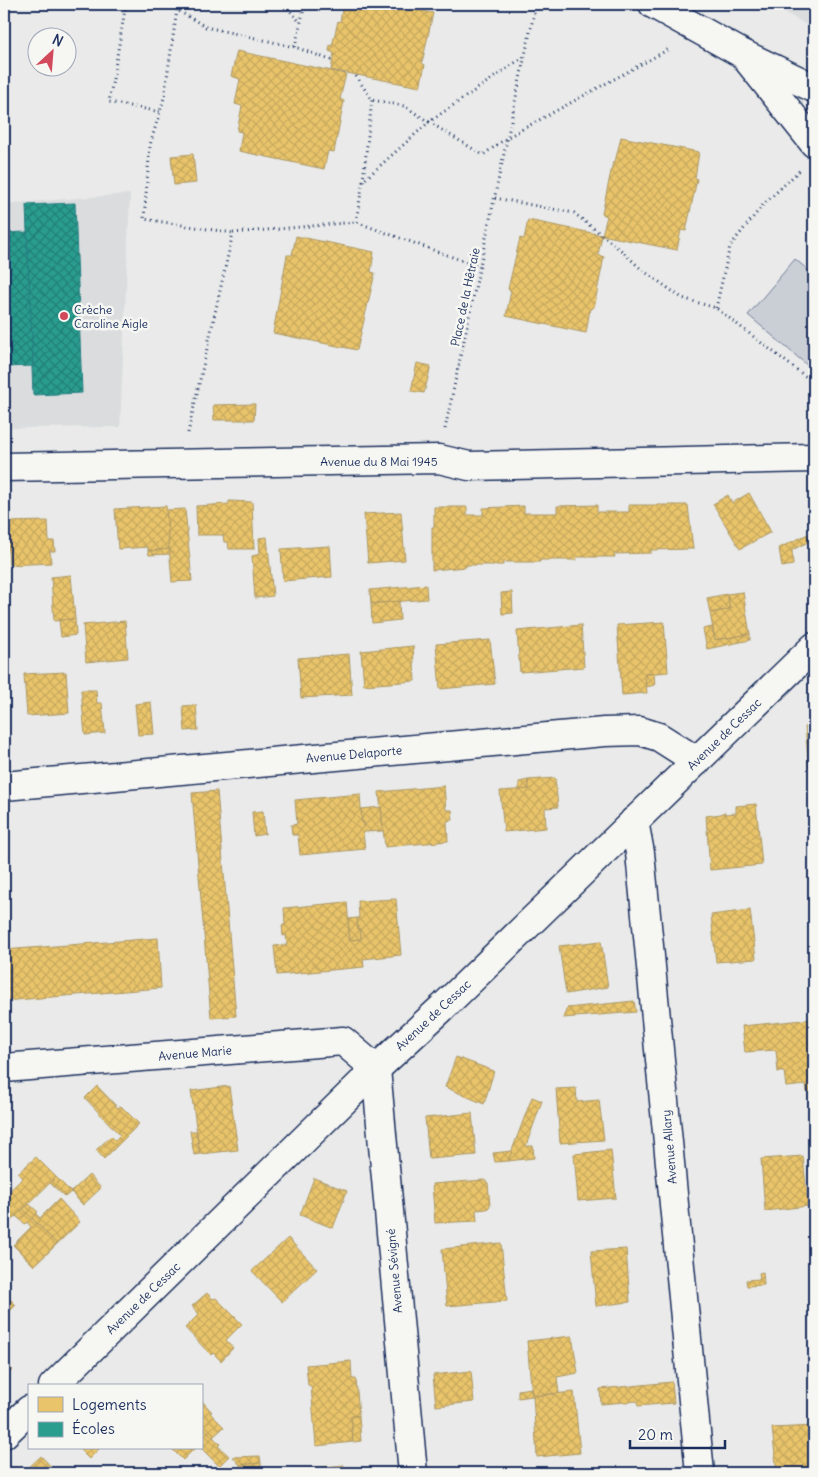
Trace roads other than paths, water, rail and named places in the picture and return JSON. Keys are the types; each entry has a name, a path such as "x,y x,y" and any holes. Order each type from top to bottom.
{"street":[{"path":"653,4 743,54 814,88"},
{"path":"743,54 814,143"},
{"name":"Avenue du 8 Mai 1945","path":"4,466 439,459 469,466 814,458"},
{"name":"Avenue de Cessac","path":"55,1384 376,1068 442,1008 814,647"},
{"name":"Avenue Delaporte","path":"4,786 604,732 640,731 659,737 697,761"},
{"name":"Avenue Allary","path":"634,821 640,853 700,1473"},
{"name":"Avenue Marie","path":"4,1068 343,1041 376,1068"},
{"name":"Avenue Sévigné","path":"376,1068 413,1473"},
{"path":"4,1434 28,1411"}],"place":[{"name":"Crèche Caroline Aigle","path":"64,316"}]}
